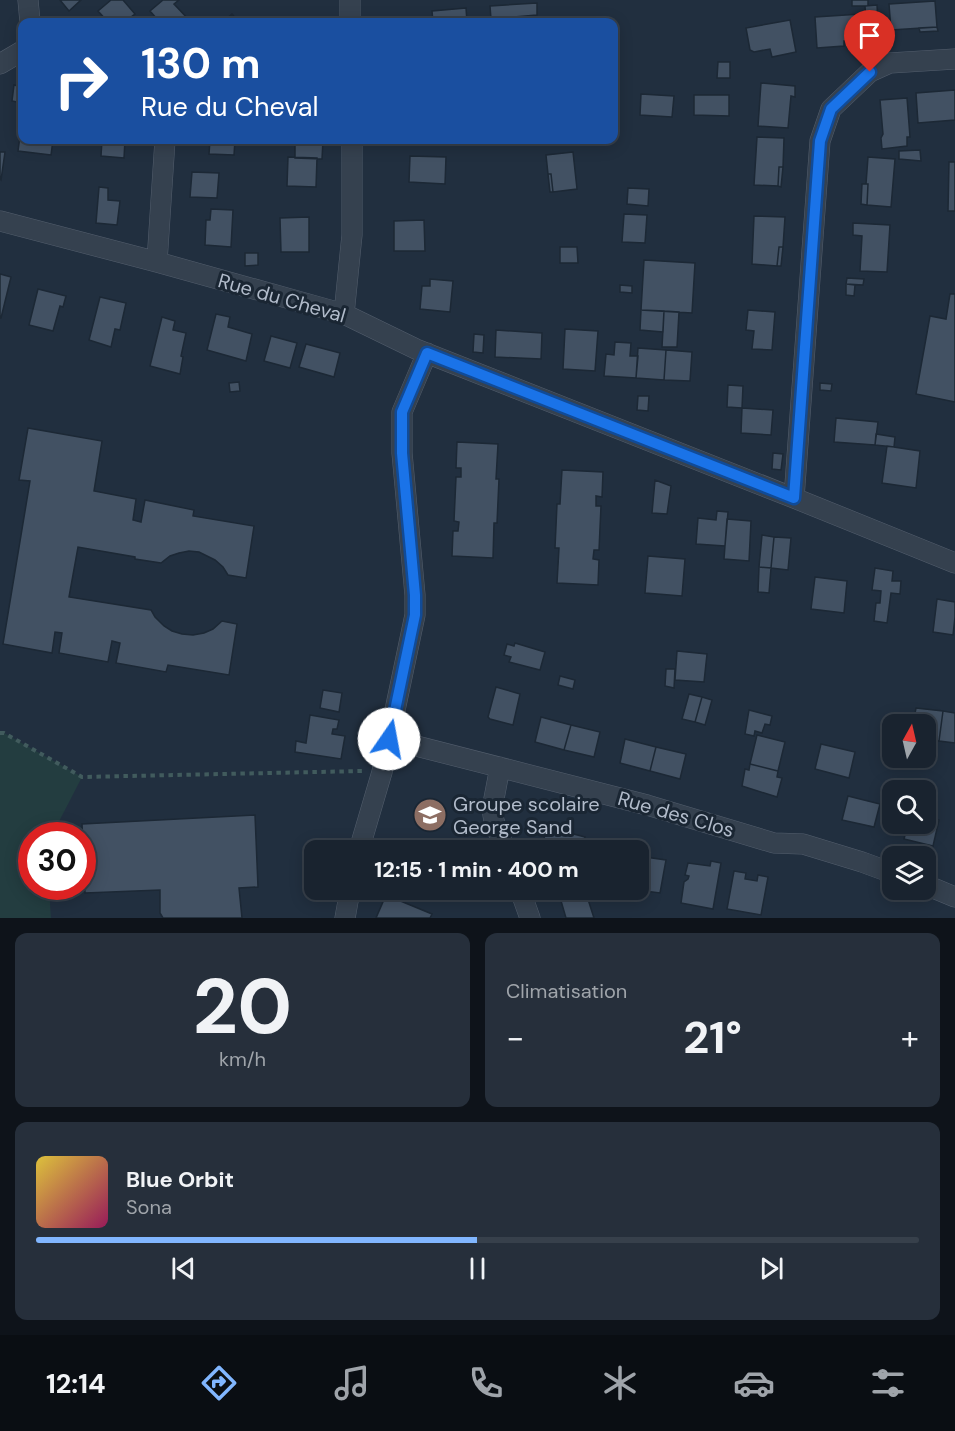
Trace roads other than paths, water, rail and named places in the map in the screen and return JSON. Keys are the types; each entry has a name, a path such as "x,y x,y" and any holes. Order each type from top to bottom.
{"street":[{"path":"28,0 30,18"},
{"path":"350,0 350,18"},
{"path":"0,64 18,53"},
{"path":"794,498 820,141 831,109 870,72 890,63 955,59"},
{"path":"157,261 165,144"},
{"path":"344,314 352,235 352,144"},
{"name":"Rue du Cheval","path":"0,221 157,261 344,314 416,349 955,563"},
{"path":"362,840 382,772 415,615 402,453 402,412 427,353"},
{"name":"Rue des Clos","path":"389,739 647,805 774,843 803,844 882,869"},
{"path":"500,767 492,809 501,840"},
{"path":"936,889 955,897"},
{"path":"345,918 349,900"},
{"path":"524,900 530,918"}],"place":[{"name":"Groupe scolaire George Sand","path":"430,815"}]}
